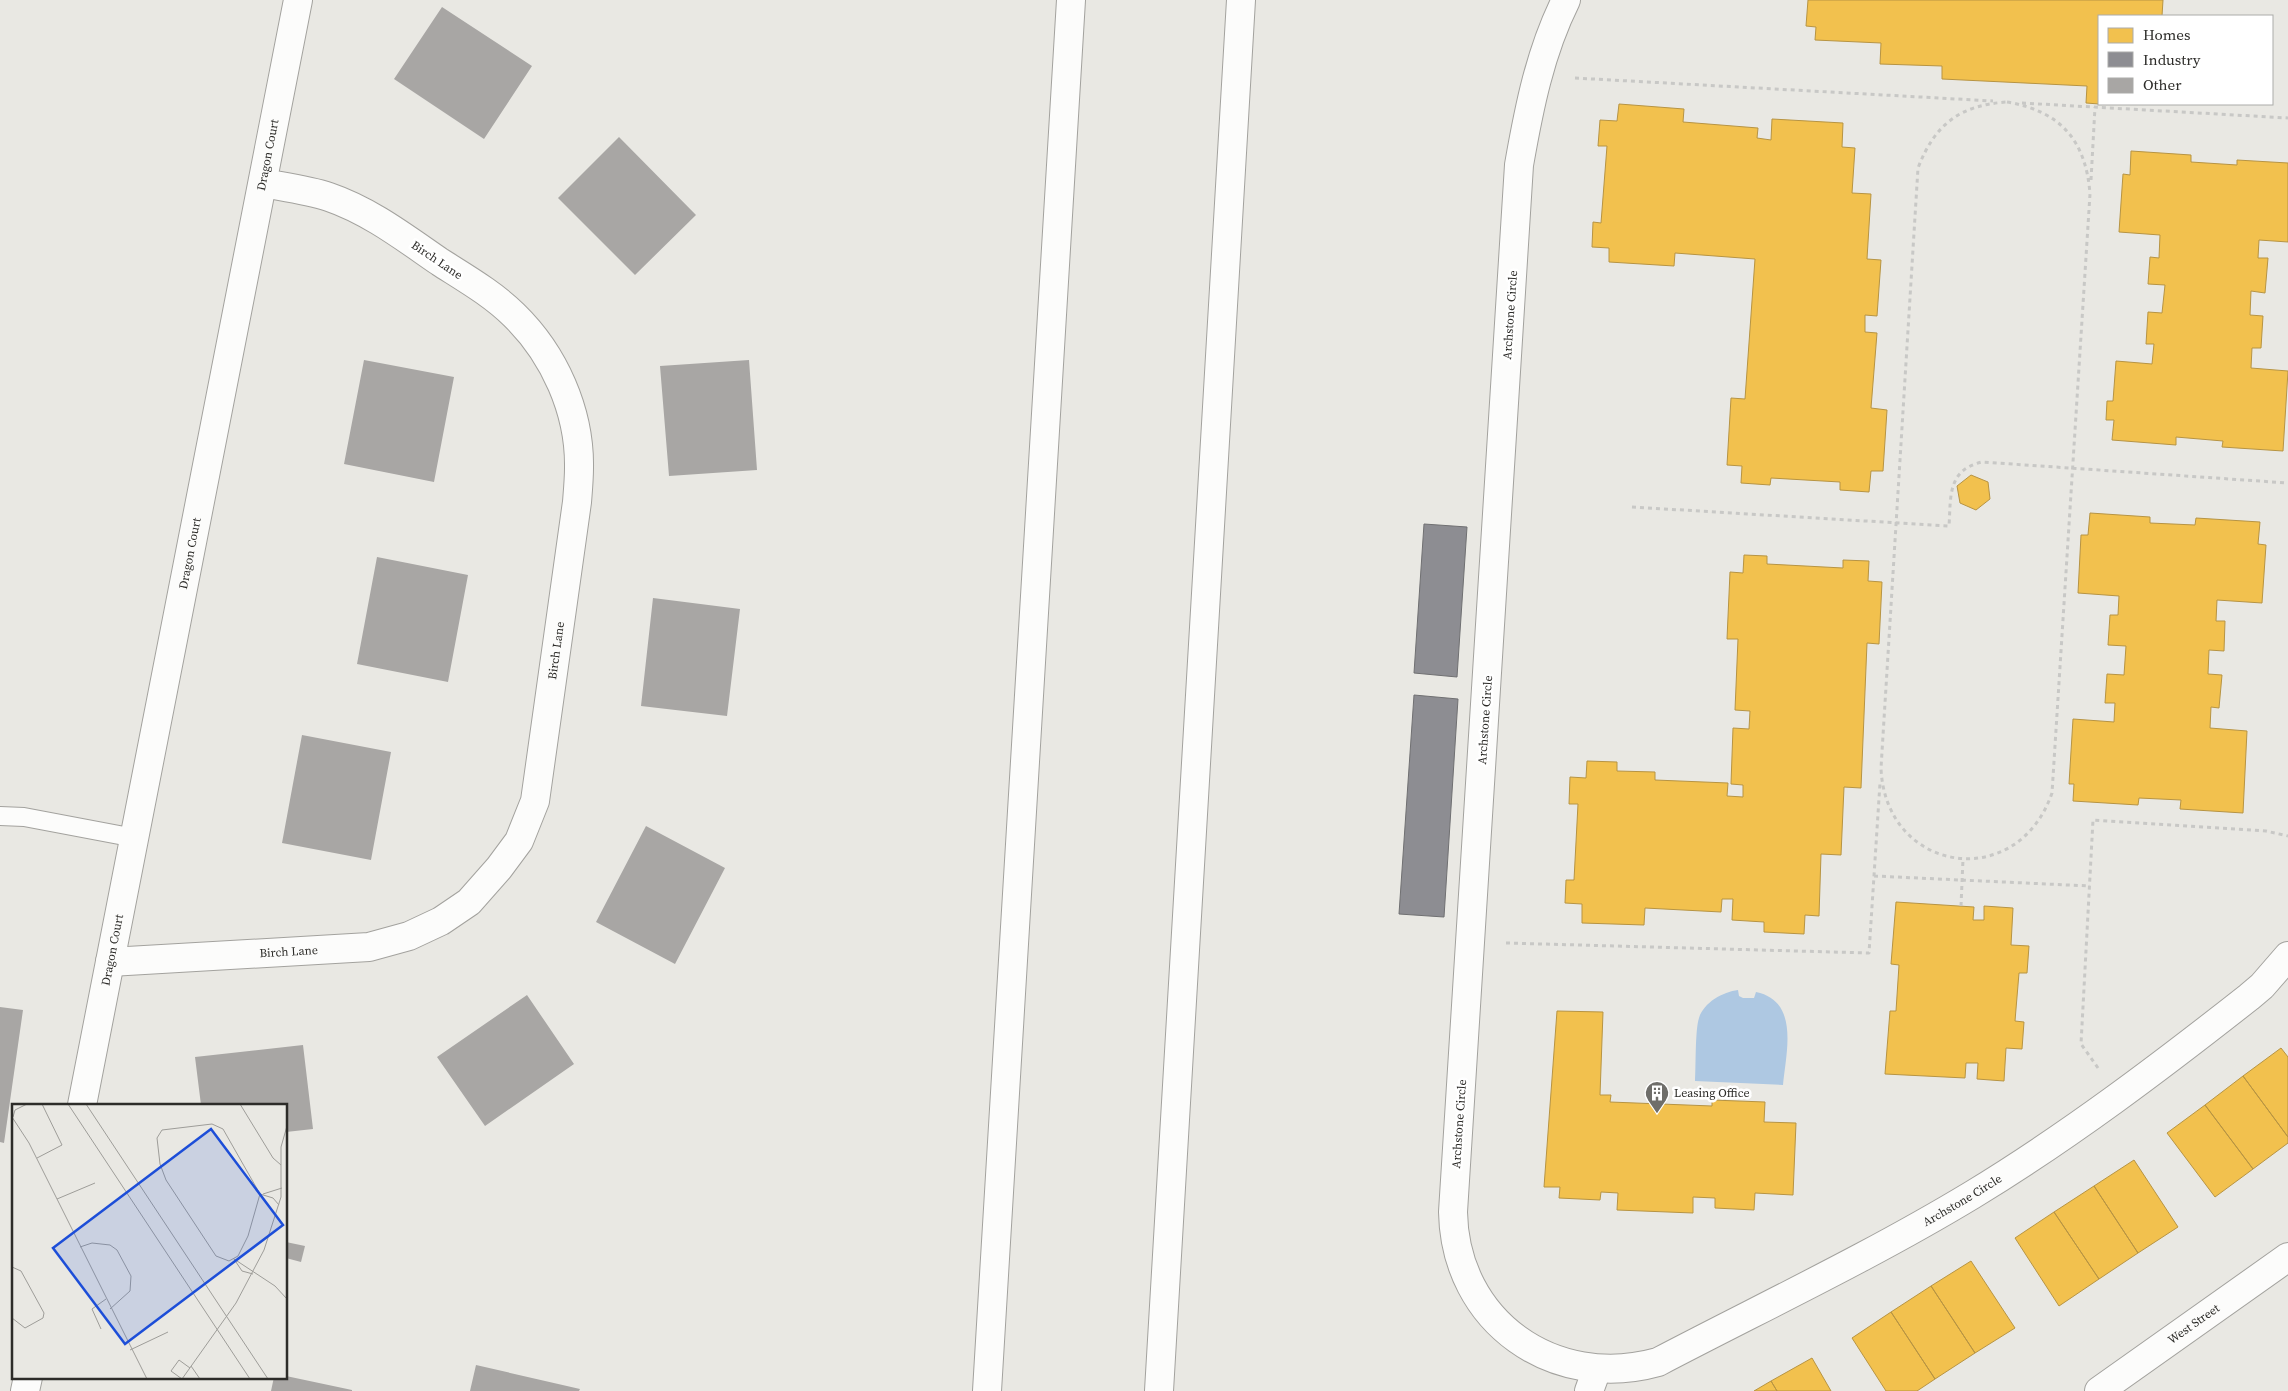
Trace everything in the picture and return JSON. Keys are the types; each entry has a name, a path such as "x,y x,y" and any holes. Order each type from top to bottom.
{"main road":[{"name":"Dragon Court","path":"82,1104 298,0"},
{"path":"988,1391 1071,0"},
{"path":"1159,1391 1241,0"},
{"name":"Archstone Circle","path":"1566,0 1549,40 1538,75 1528,112 1519,165 1453,1212 1458,1252 1472,1290 1488,1312 1507,1332 1546,1356 1578,1367 1598,1384 1632,1368 1658,1362 1889,1242 1973,1194 2035,1154 2163,1064 2249,997 2288,956"},
{"name":"Birch Lane","path":"110,962 369,947 409,936 441,921 469,902 499,868 519,841 534,801 577,502 580,468 576,433 568,400 554,369 536,340 514,314 487,293 367,214 328,197 263,183"},
{"name":"West Street","path":"2099,1391 2288,1257"},
{"path":"25,1391 28,1378"}],"lane":[{"path":"0,816 24,817 135,838"}],"path":[{"path":"1538,75 2288,118"},
{"path":"1471,942 1869,953 1918,168 1933,137 1951,119 1973,108 1990,103 2007,102 2040,111 2055,119 2067,130 2078,144 2085,160 2090,194"},
{"path":"1881,768 1881,785 1886,802 1903,830 1930,851 1964,859 1997,854 2013,847 2038,824 2047,810 2052,793 2095,107"},
{"path":"1632,507 1949,526 1953,484 1960,473 1975,464 1988,462 2288,483"},
{"path":"2118,1096 2081,1044 2093,820 2266,831 2288,836"},
{"path":"1960,906 1964,859"},
{"path":"1874,876 2090,886"}],"water":[{"path":"1738,990 1739,996 1743,998 1754,998 1756,992 1770,997 1779,1006 1785,1017 1787,1044 1783,1085 1695,1081 1697,1031 1701,1012 1715,999 1726,993"}],"building: Homes":[{"path":"1808,0 2163,0 2162,15 2098,15 2098,104 2086,103 2087,86 1942,79 1942,66 1880,64 1881,43 1815,40 1816,27 1806,26"},
{"path":"1619,104 1684,109 1683,122 1758,128 1757,138 1771,140 1772,119 1843,123 1842,147 1855,148 1852,193 1871,194 1867,259 1881,260 1877,316 1865,315 1865,332 1877,333 1871,408 1887,410 1883,471 1871,471 1869,492 1840,490 1840,482 1771,478 1770,485 1741,483 1742,466 1727,465 1731,398 1745,399 1755,259 1675,253 1674,266 1609,262 1609,248 1592,247 1593,222 1601,223 1607,146 1598,146 1600,120 1617,121"},
{"path":"2131,151 2191,155 2191,162 2237,165 2237,160 2288,163 2288,242 2259,240 2258,258 2268,258 2265,293 2251,291 2250,315 2263,316 2261,348 2252,348 2251,368 2288,371 2283,451 2222,447 2223,441 2176,437 2176,445 2112,440 2114,420 2106,420 2107,401 2113,401 2116,361 2152,364 2154,344 2146,344 2148,312 2162,313 2165,285 2148,284 2150,257 2159,258 2160,235 2119,232 2123,174 2130,175"},
{"path":"1971,475 1988,482 1990,499 1976,510 1960,503 1957,486"},
{"path":"2090,513 2150,517 2150,523 2195,525 2196,518 2260,522 2258,544 2266,545 2262,603 2217,600 2216,621 2225,621 2224,651 2209,650 2208,674 2222,675 2219,708 2211,707 2210,728 2247,731 2243,813 2180,809 2181,800 2139,798 2138,805 2073,801 2074,784 2069,784 2073,719 2114,722 2115,703 2105,703 2107,674 2124,675 2126,646 2108,645 2110,615 2118,615 2119,596 2078,593 2081,535 2088,535"},
{"path":"1744,555 1767,556 1767,564 1843,568 1843,560 1869,561 1868,581 1882,582 1879,644 1867,643 1861,788 1844,787 1841,855 1821,854 1819,916 1805,915 1804,934 1764,932 1764,922 1732,920 1733,899 1722,899 1721,912 1645,908 1644,925 1582,923 1582,904 1565,903 1566,880 1574,880 1578,804 1569,804 1570,777 1586,778 1587,761 1617,762 1617,771 1655,772 1655,780 1728,783 1727,796 1743,797 1743,785 1731,784 1733,728 1749,729 1750,711 1735,710 1738,639 1727,639 1730,572 1743,573"},
{"path":"1896,902 1974,907 1973,920 1984,920 1984,906 2013,908 2011,945 2029,946 2027,973 2019,973 2015,1021 2024,1022 2022,1049 2006,1048 2004,1081 1977,1079 1978,1063 1966,1063 1965,1078 1885,1074 1890,1011 1896,1011 1899,965 1891,964"},
{"name":"Leasing Office","path":"1557,1011 1603,1012 1600,1095 1611,1095 1610,1102 1712,1106 1712,1100 1765,1102 1764,1122 1796,1123 1793,1195 1755,1193 1754,1210 1715,1208 1715,1198 1693,1197 1693,1213 1617,1210 1618,1193 1601,1192 1600,1200 1559,1198 1560,1187 1544,1187"},
{"path":"2281,1048 2288,1057 2288,1137 2243,1076"},
{"path":"2243,1076 2288,1137 2288,1143 2253,1169 2205,1105"},
{"path":"2205,1105 2253,1169 2215,1197 2167,1133"},
{"path":"2134,1160 2178,1227 2138,1253 2094,1186"},
{"path":"2094,1186 2138,1253 2099,1279 2054,1212"},
{"path":"2054,1212 2099,1279 2059,1306 2015,1238"},
{"path":"1971,1261 2015,1328 1975,1353 1931,1286"},
{"path":"1931,1286 1975,1353 1935,1379 1891,1312"},
{"path":"1891,1312 1935,1379 1917,1391 1886,1391 1852,1338"},
{"path":"1812,1358 1831,1391 1777,1391 1771,1381"},
{"path":"1771,1381 1777,1391 1754,1391"}],"building: Industry":[{"path":"1424,524 1467,527 1457,677 1414,673"},
{"path":"1414,695 1458,699 1444,917 1399,914"}],"building: Other":[{"path":"442,7 532,66 484,139 394,79"},
{"path":"619,137 696,215 635,275 558,198"},
{"path":"364,360 454,377 434,482 344,464"},
{"path":"749,360 757,470 669,476 660,366"},
{"path":"377,557 468,575 448,682 357,664"},
{"path":"653,598 740,609 727,716 641,706"},
{"path":"302,735 391,752 371,860 282,843"},
{"path":"646,826 725,868 675,964 596,922"},
{"path":"527,995 574,1064 485,1126 437,1057"},
{"path":"0,1007 23,1010 4,1143 0,1142"},
{"path":"303,1045 313,1129 288,1132 288,1104 201,1104 195,1057"},
{"path":"288,1242 305,1246 301,1262 288,1259"},
{"path":"476,1365 580,1389 579,1391 470,1391"},
{"path":"288,1376 352,1390 352,1391 271,1391 274,1378 288,1378"}],"place":[{"name":"Leasing Office","path":"1657,1114"}]}
